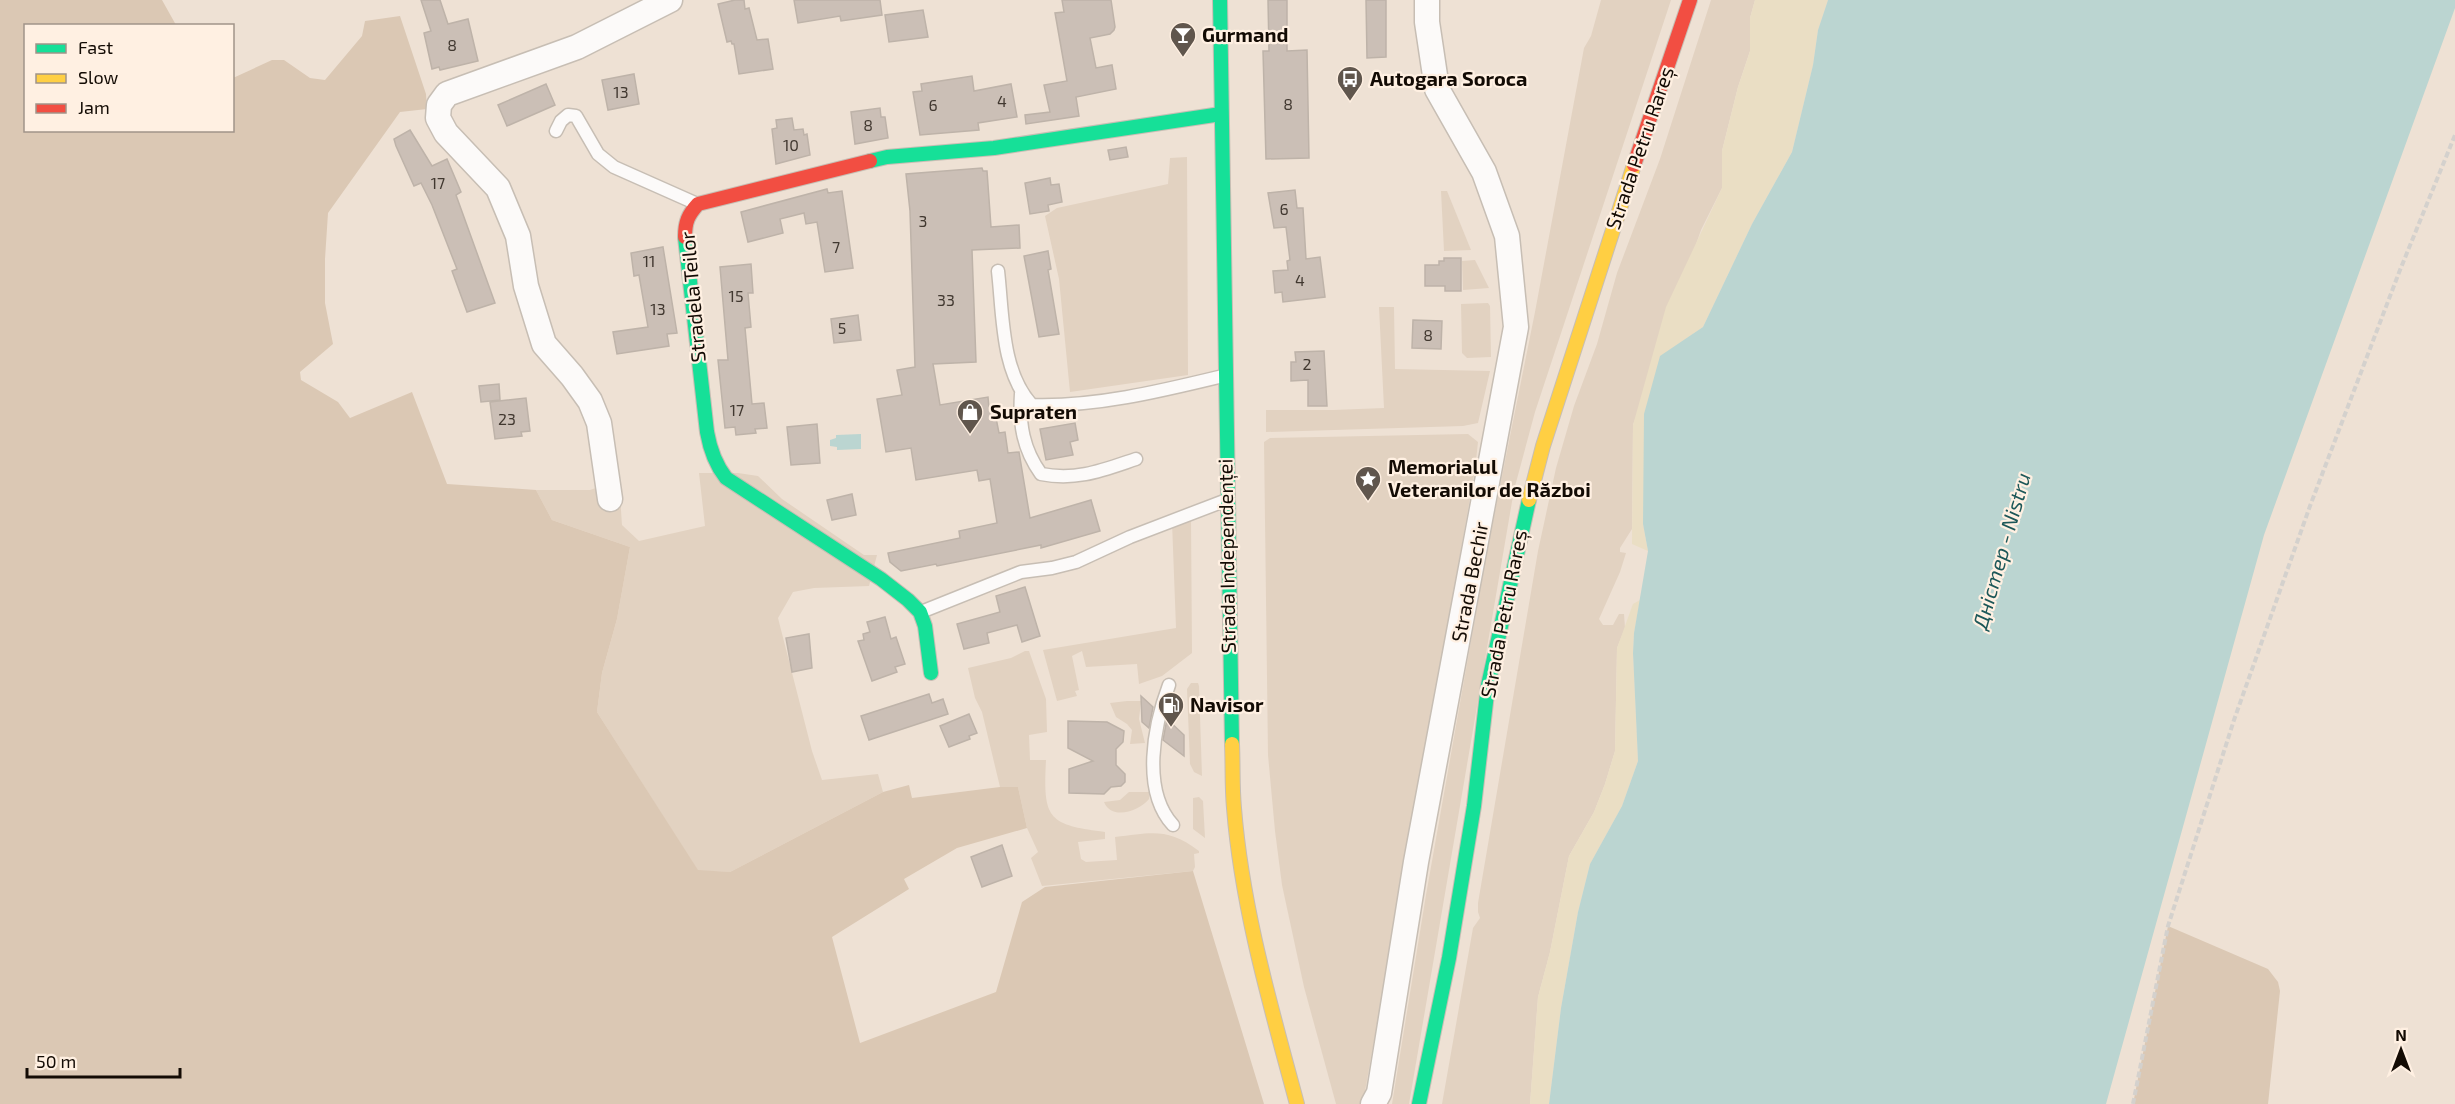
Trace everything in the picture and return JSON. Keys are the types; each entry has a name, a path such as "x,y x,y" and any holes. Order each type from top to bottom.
{"street":[{"path":"610,500 599,423 584,393 544,344 526,286 518,236 507,205 498,188 446,133 438,118 439,105 447,94 576,47 670,0"},
{"name":"Strada Independenței","path":"1220,0 1224,376 1234,809 1247,897 1268,998 1297,1104"},
{"name":"Strada Bechir","path":"1373,1104 1379,1093 1416,862 1516,327 1507,236 1484,172 1437,89 1427,22 1427,0"},
{"name":"Strada Petru Rareș","path":"1419,1104 1449,958 1468,841 1488,685 1523,521 1543,446 1611,232 1690,0"},
{"name":"Stradela Teilor","path":"920,612 909,600 881,579 726,478 715,464 710,453 707,432 686,237 685,224 689,214 698,204 834,168 887,157 994,148 1221,114"},
{"path":"920,612 925,626 931,673"}],"lane":[{"path":"556,131 561,121 568,115 576,116 598,154 614,167 698,204"},
{"path":"998,271 1011,371 1021,394 1032,405 1065,406 1163,390 1224,376"},
{"path":"1021,394 1019,420 1030,454 1041,474 1060,478 1094,473 1136,459"},
{"path":"920,612 1021,572 1076,562 1171,520 1227,500"},
{"path":"1169,685 1153,743 1158,797 1162,813 1173,825"}],"path":[{"path":"2133,1104 2168,926 2234,720 2310,506 2400,270 2455,135"}],"shaded area":[{"path":"0,0 162,0 175,24 24,24 24,132 234,132 234,78 272,60 284,60 310,78 325,80 362,36 365,21 400,16 426,94 427,109 400,112 328,213 325,303 333,344 300,372 301,380 338,402 350,418 412,392 447,484 536,490 552,520 630,547 617,619 602,673 597,712 698,870 730,872 883,792 909,785 912,798 1000,787 1018,787 1027,828 957,848 904,879 909,889 832,937 860,1043 996,992 1022,902 1045,887 1193,871 1264,1104 0,1104"},
{"path":"1601,0 1671,0 1535,412 1514,490 1409,1104 1392,1104 1426,895 1487,551 1535,312 1584,48 1591,36"},
{"path":"1711,0 1755,0 1750,18 1750,51 1738,87 1722,151 1722,188 1701,230 1633,425 1632,529 1620,548 1620,552 1626,553 1599,619 1603,625 1613,625 1619,614 1624,614 1625,628 1617,648 1615,751 1594,812 1569,856 1550,952 1538,997 1530,1104 1442,1104 1473,928 1480,918 1478,903 1538,551 1556,468 1574,406 1597,344 1617,273 1660,159"},
{"path":"1187,157 1188,375 1070,392 1059,279 1045,216 1057,208 1168,184 1170,158"},
{"path":"1441,191 1447,191 1471,250 1444,251"},
{"path":"1475,260 1489,288 1463,290 1462,261"},
{"path":"1488,303 1490,306 1491,357 1467,358 1462,353 1461,304"},
{"path":"1379,307 1394,307 1395,369 1490,371 1478,423 1463,426 1266,432 1266,410 1384,408"},
{"path":"1468,434 1478,442 1475,470 1364,1097 1360,1104 1336,1104 1304,987 1282,885 1275,831 1268,755 1264,442 1270,438"},
{"path":"699,473 738,473 758,476 782,499 864,555 877,555 869,586 814,588 793,592 778,618 812,751 822,780 878,774 883,792 730,872 698,871 597,712 602,673 617,619 630,547 552,520 536,490 590,490 619,480 622,525 639,541 705,526"},
{"path":"1191,519 1192,653 1162,676 1139,684 1137,664 1086,667 1082,651 1072,656 1079,690 1075,691 1077,696 1057,701 1043,650 1176,628 1172,522"},
{"path":"1029,651 1046,699 1047,732 1029,735 1030,760 1046,760 1045,779 1048,806 1060,821 1071,826 1105,832 1105,839 1078,842 1081,859 1086,862 1117,860 1115,837 1159,834 1178,838 1199,851 1194,854 1193,871 1042,886 1031,858 1038,852 1027,828 1018,787 1000,787 982,712 975,698 968,668 1011,658"},
{"path":"1191,683 1198,683 1199,686 1202,776 1194,772 1190,764 1187,689"},
{"path":"1141,701 1139,719 1145,743 1130,744 1132,730 1116,717 1110,703"},
{"path":"1129,792 1150,792 1149,799 1139,807 1119,813 1108,808 1104,802 1120,800"},
{"path":"1199,797 1203,801 1205,838 1193,829 1193,798"},
{"path":"2168,926 2268,969 2278,982 2280,991 2268,1104 2133,1104"}],"sand":[{"path":"1755,0 1828,0 1818,30 1813,65 1792,152 1752,224 1703,327 1660,357 1643,524 1648,551 1632,544 1633,425 1666,307 1722,188 1722,151 1738,87 1750,51 1750,18"},
{"path":"1640,600 1633,653 1638,761 1622,806 1590,864 1578,912 1561,1008 1549,1104 1530,1104 1538,997 1550,952 1569,856 1594,812 1615,751 1617,648 1633,604"}],"water":[{"name":"Дністер - Nistru","path":"1828,0 2455,0 2455,8 2264,535 2106,1104 1549,1104 1561,1008 1578,912 1590,864 1622,806 1638,761 1633,653 1634,633 1648,551 1643,524 1644,414 1660,356 1703,327 1752,224 1792,152 1813,65 1818,30"},
{"path":"861,434 861,449 837,450 837,447 830,446 830,440 836,438 836,435"}],"building":[{"path":"421,0 440,0 448,24 468,19 478,61 440,70 439,67 432,69 424,33 431,31"},
{"path":"744,0 745,9 749,8 757,40 768,39 773,69 739,74 734,44 731,41 727,42 718,4"},
{"path":"794,0 880,0 882,15 841,21 840,16 798,23"},
{"path":"1062,0 1111,0 1114,30 1110,34 1090,38 1096,68 1112,65 1116,89 1076,97 1079,116 1026,124 1025,115 1050,112 1044,85 1067,81 1055,13 1064,12"},
{"path":"1268,0 1287,0 1287,51 1307,50 1309,158 1266,159 1263,51 1269,51"},
{"path":"1366,0 1386,0 1386,57 1367,58"},
{"path":"923,10 928,37 889,42 885,15"},
{"path":"634,74 639,104 608,110 602,80"},
{"path":"972,76 974,91 1011,84 1017,117 978,123 979,130 920,135 913,92 922,91 921,84"},
{"path":"546,84 555,105 507,126 498,105"},
{"path":"880,108 881,117 885,117 888,138 855,144 851,112"},
{"path":"792,118 794,130 803,129 804,135 807,134 810,155 776,164 772,129 777,128 776,120"},
{"path":"410,130 432,166 447,159 461,192 456,195 495,303 467,312 452,271 457,269 432,205 421,183 414,186 396,146 394,139"},
{"path":"1126,147 1128,157 1110,160 1108,150"},
{"path":"982,168 983,171 987,171 991,227 1019,225 1020,248 972,250 976,362 933,364 940,405 988,397 989,409 994,408 999,433 1005,432 1008,453 1019,452 1030,518 1091,500 1100,531 1041,548 1041,545 901,571 890,562 888,553 960,538 959,531 997,523 990,479 979,481 977,470 916,480 911,448 886,452 877,399 902,395 897,370 915,367 910,211 906,174"},
{"path":"1050,178 1051,185 1059,184 1062,202 1048,205 1049,211 1030,214 1025,183"},
{"path":"827,189 828,193 842,191 853,268 825,272 817,222 806,224 804,213 780,219 783,233 748,242 741,212"},
{"path":"1295,190 1297,208 1303,208 1306,259 1320,257 1325,297 1283,302 1282,292 1275,293 1273,271 1288,270 1287,261 1290,260 1286,227 1274,228 1268,193"},
{"path":"663,247 677,333 667,334 669,346 617,354 613,332 648,327 639,275 634,276 631,253"},
{"path":"1048,251 1051,269 1048,270 1059,334 1039,337 1024,256"},
{"path":"1444,258 1461,258 1461,291 1445,291 1445,286 1425,286 1425,265 1439,265 1439,261 1444,261"},
{"path":"751,264 753,293 748,293 751,327 745,328 752,404 764,403 767,428 755,429 756,433 736,435 735,427 725,428 718,360 728,360 720,267"},
{"path":"858,315 861,340 834,343 831,319"},
{"path":"1413,320 1442,321 1441,349 1412,348"},
{"path":"1324,351 1327,406 1308,406 1308,380 1291,381 1291,362 1296,362 1295,352"},
{"path":"499,384 500,400 481,402 479,386"},
{"path":"526,398 530,431 521,432 522,436 495,439 490,402"},
{"path":"1075,423 1078,440 1070,442 1073,455 1046,460 1040,429"},
{"path":"817,424 820,463 791,465 787,427"},
{"path":"852,494 856,515 832,520 827,500"},
{"path":"1025,587 1040,636 1022,642 1017,625 987,633 989,643 964,649 957,624 1000,612 996,596"},
{"path":"885,617 891,639 896,637 905,664 895,667 897,672 872,681 858,641 864,640 863,634 870,632 867,622"},
{"path":"809,634 812,668 792,672 786,638"},
{"path":"929,694 932,703 943,699 948,714 869,740 861,716"},
{"path":"1141,696 1153,707 1149,728 1142,722"},
{"path":"969,714 977,733 969,736 970,739 949,747 940,726"},
{"path":"1167,719 1184,735 1184,756 1163,740"},
{"path":"1068,721 1107,722 1124,731 1123,742 1116,749 1116,765 1125,774 1125,782 1121,786 1111,787 1104,794 1069,793 1069,769 1093,761 1068,748"},
{"path":"1002,845 1012,876 982,887 971,857"}],"traffic: fast":[{"path":"1220,0 1232,744"},
{"path":"870,161 887,157 994,148 1221,114"},
{"path":"685,237 707,432 711,450 719,467 726,478 881,579 908,600 920,612 925,626 931,673"},
{"path":"1419,1104 1449,958 1474,806 1488,685 1529,500"}],"traffic: slow":[{"path":"1529,500 1543,446 1634,165"},
{"path":"1232,744 1234,808 1244,883 1259,957 1297,1104"}],"traffic: jam":[{"path":"1634,165 1690,0"},
{"path":"685,237 688,219 698,204 870,161"}],"place":[{"name":"Gurmand","path":"1183,58"},
{"name":"Autogara Soroca","path":"1350,102"},
{"name":"Supraten","path":"970,435"},
{"name":"Memorialul Veteranilor de Război","path":"1368,502"},
{"name":"Navisor","path":"1171,728"}]}
